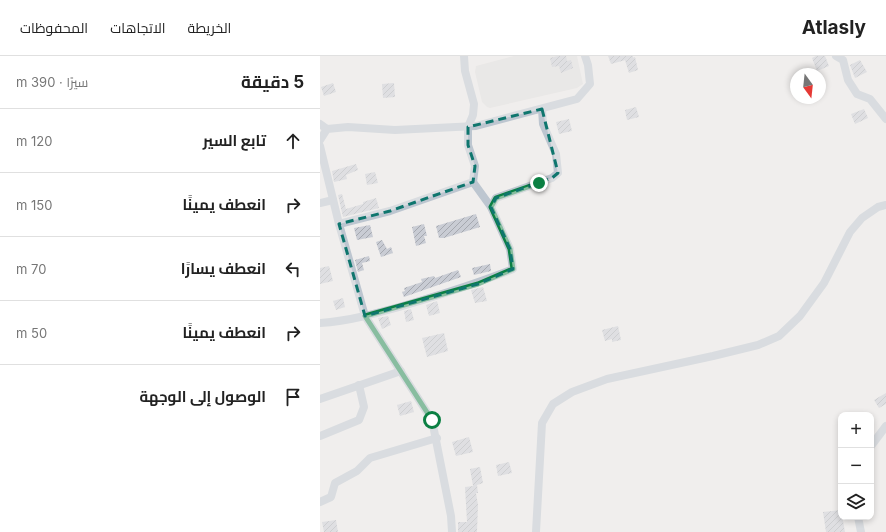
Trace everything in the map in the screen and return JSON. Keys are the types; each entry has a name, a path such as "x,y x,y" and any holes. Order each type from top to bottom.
{"street":[{"path":"320,323 365,316 478,284 513,269 510,249 491,207 473,182 475,166 468,145 468,127 473,115 474,104 465,71 464,56"},
{"path":"836,56 843,60 848,80 857,94 870,99 886,119"},
{"path":"320,140 324,127 394,130 468,127 577,99 590,84 586,57"},
{"path":"491,207 496,198 552,178 558,173 556,154 543,124 542,109"},
{"path":"320,146 339,224 365,316 432,420 437,438 451,516 452,532"},
{"path":"339,224 390,211 473,182"},
{"path":"320,203 333,200"},
{"path":"536,532 542,423 553,404 572,392 607,379 713,356 758,344 779,336 800,316 824,283 854,227 862,218 878,207 886,206"},
{"path":"320,399 401,372"},
{"path":"320,436 359,420 364,407 359,385"},
{"path":"874,442 886,426"},
{"path":"320,502 330,497 335,483 357,471 370,458 437,438"},
{"path":"859,520 861,532"}],"highlighted area":[{"path":"542,109 558,173 552,178 496,198 491,207 510,249 513,269 478,284 365,316 339,224 390,211 473,182 475,166 468,145 468,127"}],"shaded area":[{"path":"514,56 577,56 583,84 577,88 490,108 487,107 482,102 475,72 476,66"}],"building":[{"path":"566,56 567,61 571,60 573,68 561,73 559,66 552,67 550,58"},
{"path":"608,56 633,56 633,58 611,64"},
{"path":"816,56 825,56 829,66 824,68 816,68 812,58"},
{"path":"635,57 638,70 629,73 625,60"},
{"path":"860,60 867,72 855,78 850,65"},
{"path":"333,83 336,92 324,96 321,87"},
{"path":"394,83 395,97 383,98 382,84"},
{"path":"636,107 639,117 627,120 625,110"},
{"path":"864,109 868,118 855,124 851,114"},
{"path":"569,119 572,131 559,134 556,122"},
{"path":"356,164 358,170 346,175 347,179 334,182 332,171"},
{"path":"375,172 378,183 367,185 365,174"},
{"path":"342,194 346,209 376,198 379,208 343,217 338,195"},
{"path":"476,214 480,227 444,238 439,238 436,226"},
{"path":"424,224 427,236 424,236 426,243 416,246 412,227"},
{"path":"370,225 373,237 357,240 354,228"},
{"path":"382,240 387,249 391,247 393,253 381,257 376,242"},
{"path":"369,256 370,261 362,263 364,270 358,272 355,260"},
{"path":"490,264 491,271 474,275 472,268"},
{"path":"329,266 333,281 320,284 320,268"},
{"path":"458,270 461,277 404,297 402,292 405,291 404,288 422,282 421,279 434,276 435,278"},
{"path":"483,287 487,301 475,303 471,290"},
{"path":"343,298 345,307 336,310 333,301"},
{"path":"437,301 440,313 429,316 426,305"},
{"path":"411,309 414,320 406,322 404,311"},
{"path":"388,316 391,325 382,329 378,318"},
{"path":"618,326 621,340 612,342 612,339 605,341 602,330"},
{"path":"444,333 448,351 427,357 422,338"},
{"path":"886,393 886,404 879,408 874,400"},
{"path":"411,401 414,412 400,416 397,405"},
{"path":"469,437 473,452 456,456 452,442"},
{"path":"509,462 512,473 498,476 496,465"},
{"path":"480,467 483,483 477,485 478,493 476,493 478,505 477,532 458,532 458,522 467,522 465,487 473,486 470,469"},
{"path":"838,510 838,520 843,520 845,532 826,532 823,512"},
{"path":"336,520 338,532 324,532 322,522"}],"route":[{"path":"432,420 365,316 478,284 513,269 510,249 491,207 496,198 539,183"}]}
